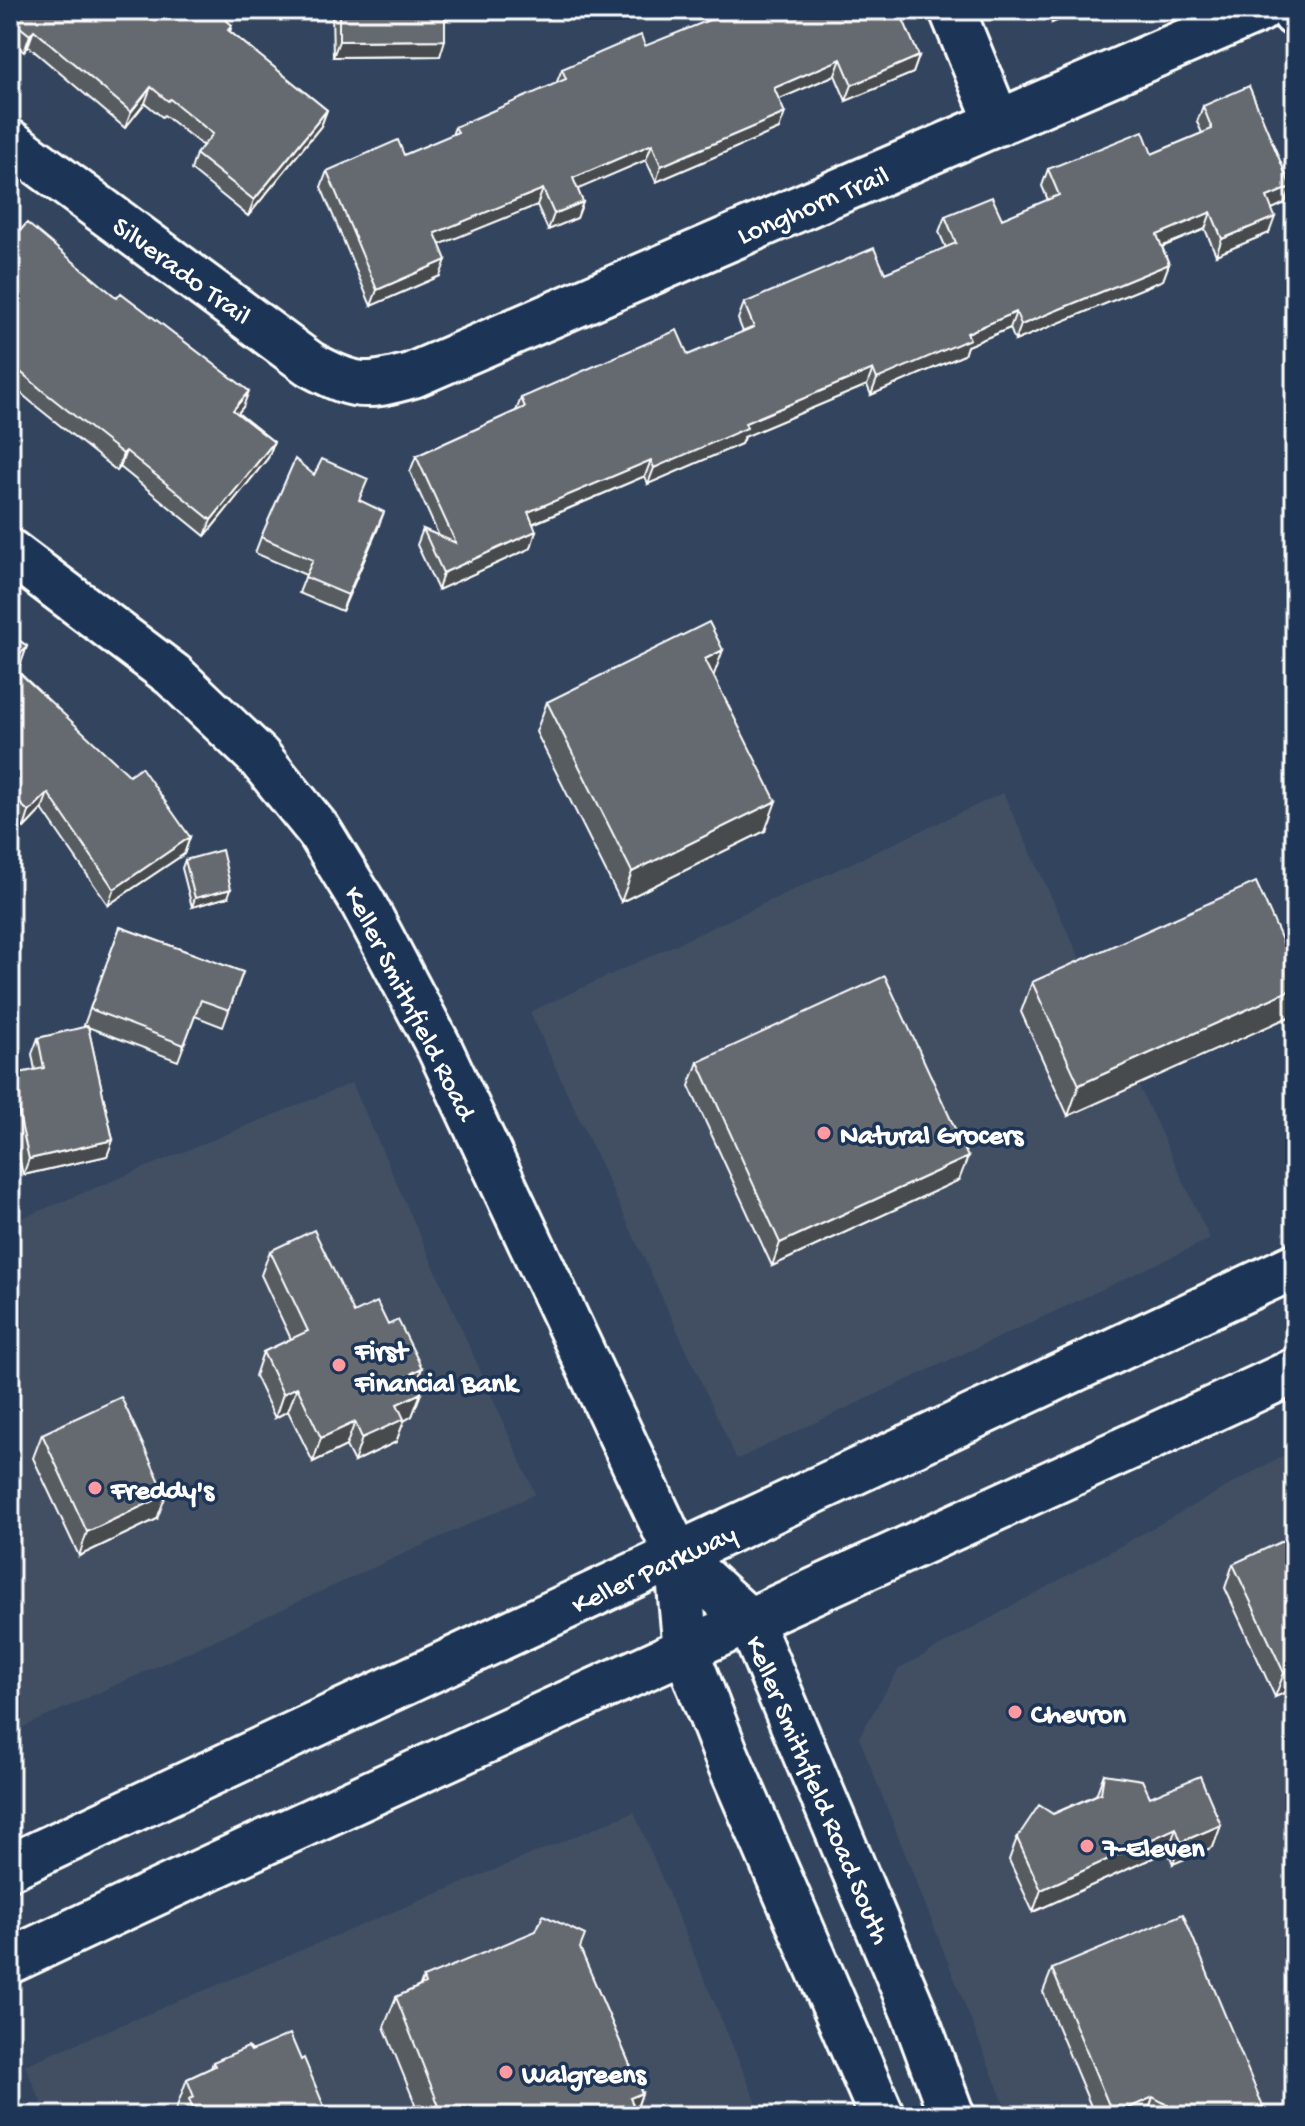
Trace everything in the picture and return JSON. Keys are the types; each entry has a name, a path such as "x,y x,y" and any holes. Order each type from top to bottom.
{"main road":[{"path":"952,10 998,123"},
{"name":"Longhorn Trail","path":"361,386 413,375 1259,10"},
{"name":"Silverado Trail","path":"10,142 310,364 338,379 361,386"},
{"name":"Keller Smithfield Road","path":"10,552 173,675 258,756 319,831 369,914 433,1035 677,1555"},
{"name":"Keller Parkway","path":"10,1867 1295,1266"},
{"path":"10,1961 373,1791 750,1622 1295,1371"},
{"path":"677,1555 686,1651 726,1754 882,2116"},
{"name":"Keller Smithfield Road South","path":"677,1555 750,1622 914,2013 952,2116"}],"shaded area":[{"path":"1003,793 1210,1239 737,1459 530,1012"},
{"path":"352,1083 535,1494 10,1733 10,1223"},
{"path":"1295,1449 1295,2116 1009,2116 859,1737 899,1669"},
{"path":"634,1812 762,2116 47,2116 25,2065"}],"building":[{"path":"10,10 214,10 232,25 228,30 327,110 254,200 196,154 213,134 170,99 168,101 151,87 131,112 34,30 30,35 10,19"},
{"path":"339,10 445,10 445,40 339,41"},
{"path":"734,10 899,10 919,56 852,85 841,59 774,88 785,113 661,166 652,144 573,178 583,202 554,214 543,189 435,233 446,260 377,290 327,171 398,140 404,155 458,132 455,127 566,79 562,69 641,35 645,46"},
{"path":"1249,86 1291,187 1267,197 1275,217 1222,239 1211,212 1157,235 1169,264 1021,325 1016,312 967,333 970,339 877,379 873,369 745,423 747,428 654,468 651,460 528,512 536,531 443,573 423,529 456,543 416,456 525,407 521,398 677,330 688,355 754,327 744,303 874,248 885,273 956,243 945,216 992,197 1002,219 1059,195 1048,169 1143,131 1152,154 1212,129 1203,106"},
{"path":"27,223 117,298 121,293 249,391 233,410 274,442 211,520 10,363 10,242"},
{"path":"295,459 314,475 322,459 368,479 359,500 384,512 348,595 305,577 313,560 261,537"},
{"path":"709,622 723,650 705,659 776,801 632,872 547,702"},
{"path":"10,634 27,646 11,665 129,775 141,767 190,837 114,889 48,793 29,812 10,794"},
{"path":"222,850 231,889 195,898 185,860"},
{"path":"1256,882 1295,969 1295,988 1079,1085 1032,982"},
{"path":"120,927 243,972 229,1010 201,1000 184,1045 90,1009"},
{"name":"Natural Grocers","path":"885,976 968,1157 780,1243 698,1062"},
{"path":"88,1026 113,1140 29,1159 10,1075 44,1068 38,1038"},
{"name":"First Financial Bank","path":"314,1230 354,1313 377,1302 388,1325 398,1320 422,1368 412,1373 421,1393 397,1404 404,1419 362,1438 355,1422 321,1438 297,1387 283,1394 263,1352 308,1331 270,1251"},
{"name":"Freddy's","path":"121,1397 166,1495 87,1532 42,1434"},
{"path":"1289,1538 1295,1551 1295,1668 1284,1673 1233,1564"},
{"path":"1104,1774 1142,1780 1150,1797 1200,1776 1221,1825 1181,1842 1176,1828 1041,1890 1017,1838 1039,1805 1053,1814 1101,1793"},
{"path":"1183,1914 1267,2116 1188,2116 1153,2097 1113,2115 1052,1969"},
{"name":"Walgreens","path":"543,1915 585,1935 580,1948 642,2093 630,2098 638,2116 443,2116 396,1997 425,1984 423,1978 536,1931"},
{"path":"290,2034 301,2060 304,2058 328,2116 196,2116 189,2099 194,2097 187,2079 215,2066 213,2062 248,2047 251,2051"}],"place":[{"name":"Natural Grocers","path":"824,1133"},
{"name":"First Financial Bank","path":"339,1365"},
{"name":"Freddy's","path":"95,1488"},
{"name":"Chevron","path":"1015,1712"},
{"name":"7-Eleven","path":"1087,1846"},
{"name":"Walgreens","path":"506,2072"}]}
